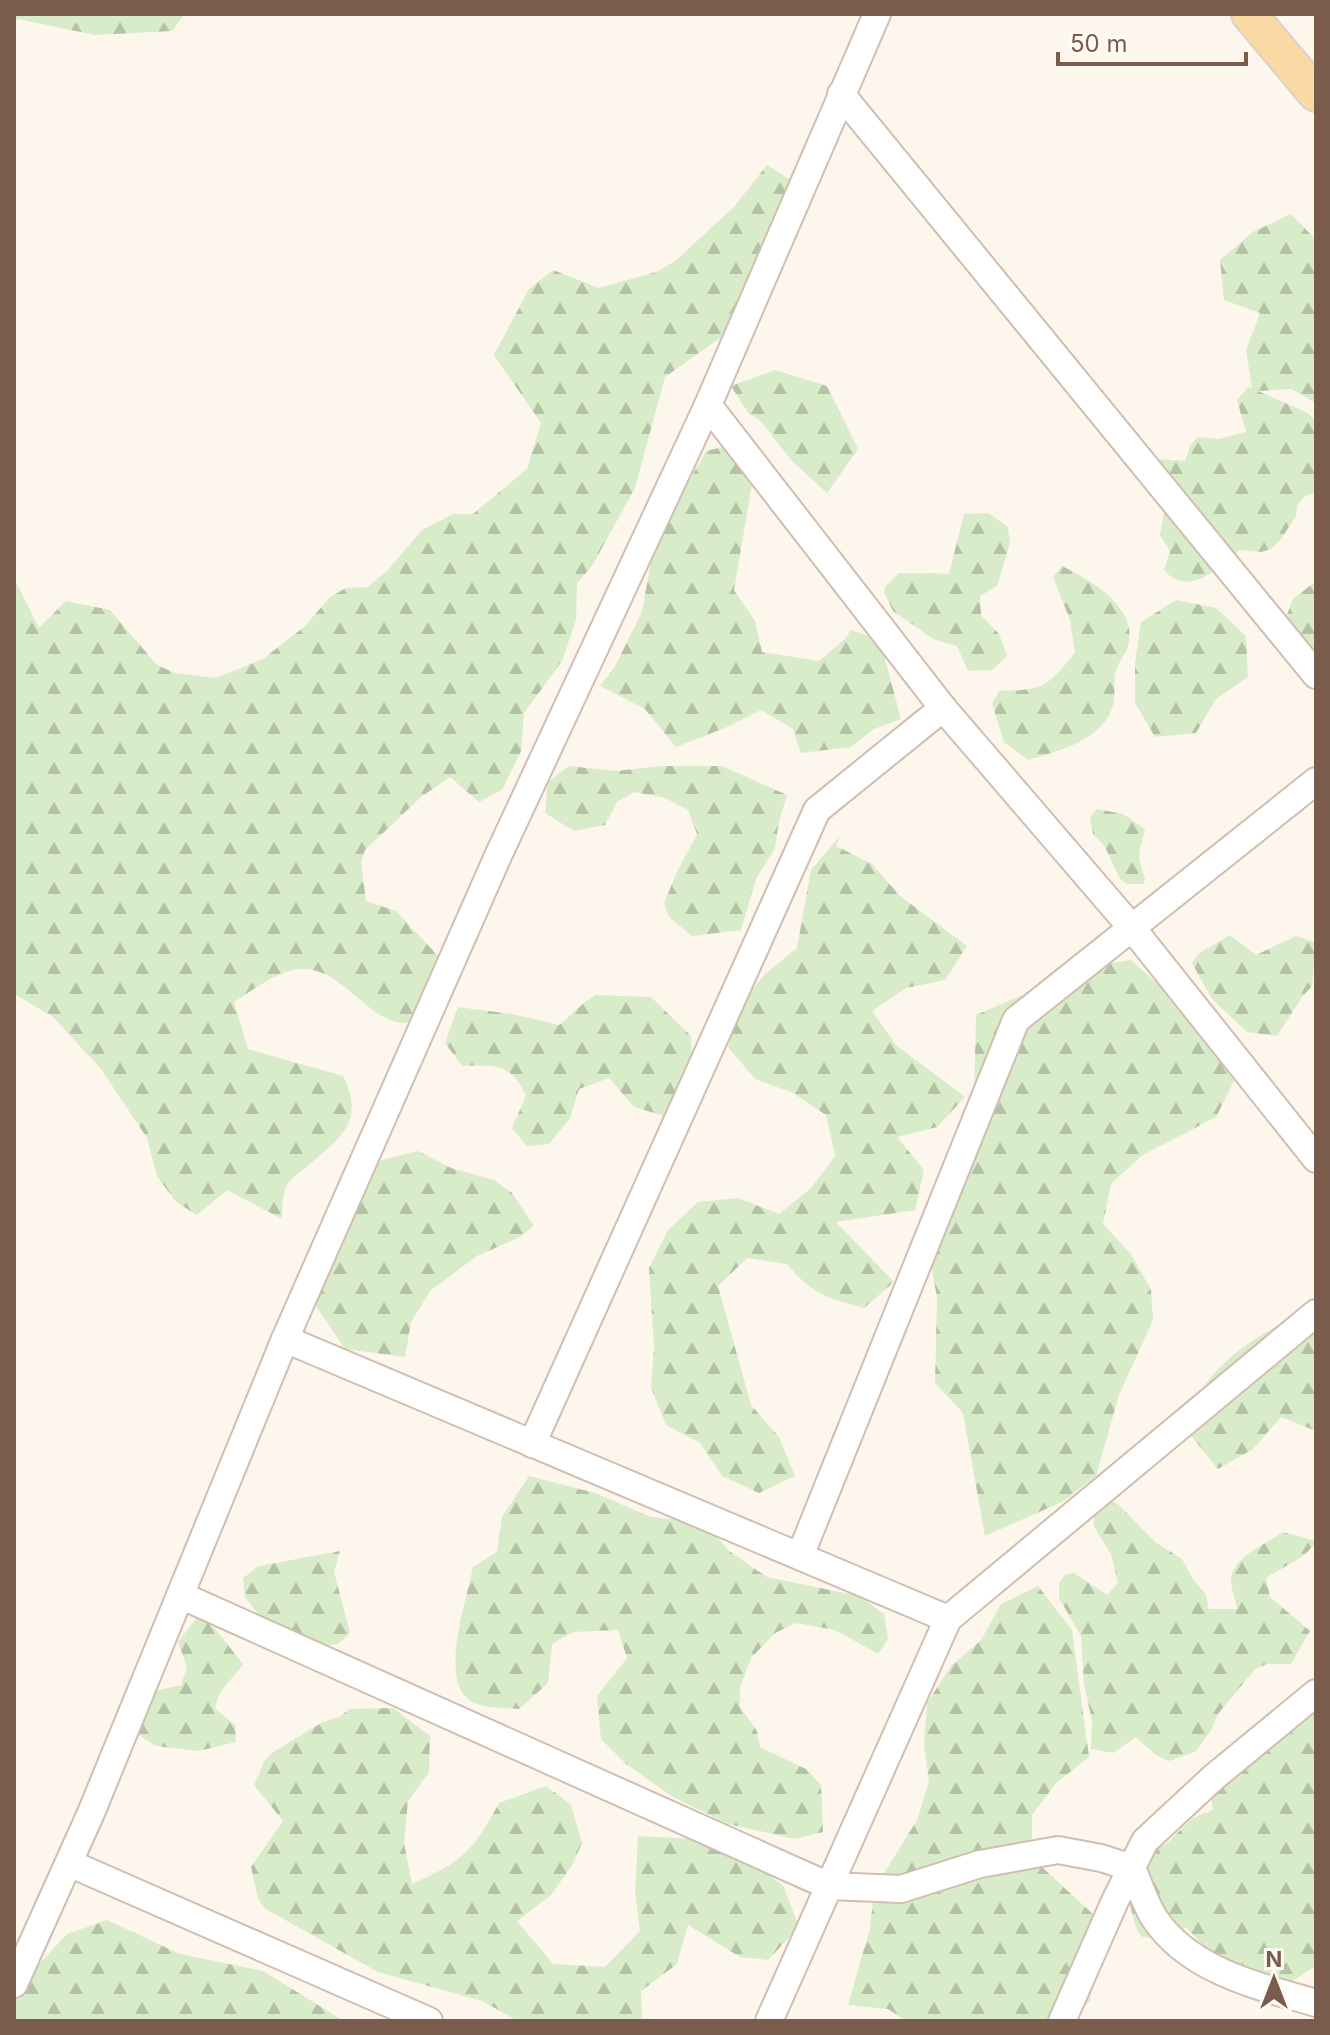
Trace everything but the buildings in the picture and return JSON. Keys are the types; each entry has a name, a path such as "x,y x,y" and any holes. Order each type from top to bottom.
{"main road":[{"path":"1249,14 1316,94"}],"street":[{"path":"14,1984 69,1863 285,1339 498,856 708,405 877,14"},
{"path":"841,94 1316,675"},
{"path":"708,405 943,708 1132,928 1316,1159"},
{"path":"532,1444 817,810 943,708"},
{"path":"800,1556 1016,1020 1316,781"},
{"path":"769,2021 948,1619 1316,1313"},
{"path":"285,1339 948,1619"},
{"path":"180,1595 829,1886 901,1889 980,1864 1058,1850 1132,1868 1153,1917 1178,1947 1235,1979 1316,2003"},
{"path":"1062,2021 1145,1841 1214,1777 1316,1693"},
{"path":"69,1863 429,2021"}],"green space":[{"path":"14,14 185,14 172,31 95,35 18,19 14,22"},
{"path":"767,165 801,187 734,328 665,377 635,488 592,566 577,583 576,620 562,661 524,713 521,751 502,790 479,802 450,777 421,797 365,850 361,862 366,901 396,911 454,973 449,1001 435,1012 403,1023 378,1014 333,978 320,972 296,969 277,975 234,1002 248,1049 343,1076 350,1093 350,1119 337,1139 289,1182 282,1204 282,1219 227,1190 197,1215 176,1202 157,1176 147,1138 101,1069 52,1016 14,994 14,578 39,628 66,601 110,610 157,665 175,673 216,678 263,659 304,627 330,597 346,588 367,587 387,571 422,530 453,514 473,514 527,469 541,423 494,355 529,289 553,270 599,288 656,272 675,261 734,207"},
{"path":"1291,214 1316,240 1316,403 1291,389 1258,391 1308,413 1316,421 1316,492 1304,497 1297,505 1296,516 1271,549 1261,552 1240,550 1204,577 1183,582 1164,570 1170,551 1160,535 1165,507 1148,467 1157,459 1185,461 1190,446 1198,437 1219,439 1246,432 1237,400 1248,387 1252,388 1246,350 1260,313 1224,300 1220,260 1253,232"},
{"path":"775,370 827,386 858,449 827,493 791,460 759,419 749,414 731,386"},
{"path":"739,443 752,484 734,590 755,621 762,652 819,661 851,630 880,640 901,719 874,729 851,747 801,753 793,729 761,710 676,747 645,709 600,686 614,668 642,612 654,543 706,451"},
{"path":"988,513 1008,527 1010,543 997,586 980,596 981,615 999,634 1007,656 992,670 968,671 957,646 935,640 893,611 884,592 899,573 949,574 964,514"},
{"path":"1062,566 1098,587 1119,607 1129,632 1128,646 1115,674 1113,705 1100,727 1079,742 1028,760 1004,742 992,704 999,691 1036,688 1051,680 1075,653 1070,620 1053,577"},
{"path":"1316,581 1316,668 1308,642 1283,625 1293,599"},
{"path":"1176,600 1216,608 1246,636 1248,677 1216,699 1196,733 1155,737 1135,703 1135,663 1141,622"},
{"path":"569,766 615,771 662,766 722,766 787,795 775,848 756,879 741,930 692,936 669,917 664,903 697,834 688,810 665,798 634,792 617,802 605,825 574,831 545,813 548,782"},
{"path":"1097,809 1123,814 1145,829 1139,854 1144,884 1128,884 1120,879 1104,845 1093,834 1090,817"},
{"path":"840,836 836,846 872,864 900,896 967,946 945,980 906,988 872,1011 896,1045 965,1097 937,1127 897,1137 924,1170 915,1210 836,1222 894,1282 864,1308 821,1294 787,1264 747,1258 718,1286 751,1405 779,1437 795,1476 759,1493 722,1476 700,1443 666,1425 651,1387 654,1346 649,1268 668,1230 698,1202 738,1198 779,1214 811,1188 835,1156 826,1115 793,1093 755,1079 728,1047 738,1007 765,974 797,948 811,870"},
{"path":"1230,935 1256,955 1296,936 1316,943 1312,986 1277,1036 1247,1032 1212,999 1192,963 1198,954"},
{"path":"1131,960 1191,1014 1234,1081 1216,1117 1141,1156 1111,1184 1103,1224 1131,1254 1151,1290 1153,1320 1119,1395 1096,1476 1062,1502 985,1536 963,1413 935,1383 937,1298 930,1258 943,1220 965,1184 973,1144 976,1015 1090,966"},
{"path":"596,995 651,997 691,1036 694,1088 671,1118 634,1107 609,1078 579,1089 570,1118 549,1144 527,1146 512,1128 526,1096 514,1077 493,1066 462,1066 445,1043 458,1007 512,1014 559,1025"},
{"path":"418,1151 451,1168 494,1180 512,1193 534,1226 518,1238 477,1256 431,1290 411,1322 405,1357 345,1349 316,1306 322,1247 378,1161"},
{"path":"1316,1307 1316,1431 1281,1417 1253,1449 1218,1469 1192,1437 1197,1399 1208,1380 1250,1342"},
{"path":"529,1476 595,1493 651,1517 706,1523 729,1551 767,1577 859,1596 884,1614 888,1639 878,1654 835,1630 796,1623 775,1633 751,1658 740,1688 740,1707 757,1731 760,1747 806,1769 821,1785 823,1832 795,1839 728,1824 673,1797 626,1764 601,1739 597,1696 627,1658 618,1630 573,1632 552,1644 548,1683 519,1709 483,1706 465,1696 458,1685 456,1652 473,1567 497,1552 502,1517"},
{"path":"1093,1495 1118,1504 1155,1542 1182,1559 1206,1595 1209,1609 1237,1609 1232,1574 1241,1560 1256,1548 1286,1533 1316,1541 1300,1557 1266,1578 1270,1597 1310,1631 1291,1664 1267,1664 1255,1669 1218,1714 1210,1732 1195,1752 1169,1761 1156,1755 1136,1737 1113,1753 1091,1749 1092,1721 1084,1684 1081,1636 1059,1598 1059,1583 1065,1575 1074,1573 1107,1595 1118,1583 1111,1554 1094,1527"},
{"path":"340,1551 334,1572 350,1633 338,1644 304,1647 259,1615 245,1597 243,1578 259,1566"},
{"path":"1038,1586 1072,1630 1089,1757 1056,1783 1032,1815 1032,1858 1095,1916 1095,1958 1090,2001 1069,2021 906,2021 888,2009 848,2005 870,1928 874,1890 917,1820 929,1782 924,1743 927,1703 951,1666 981,1640 1001,1604"},
{"path":"199,1615 216,1630 243,1664 222,1690 215,1709 235,1725 236,1742 198,1751 156,1746 130,1729 150,1692 181,1685 187,1667 178,1642"},
{"path":"1316,1700 1316,1966 1291,1982 1243,1977 1205,1948 1186,1927 1170,1938 1142,1937 1136,1928 1127,1893 1150,1854 1193,1818 1213,1810 1210,1789"},
{"path":"393,1708 430,1736 429,1772 408,1801 404,1843 412,1884 444,1869 465,1853 499,1803 546,1786 571,1805 582,1843 571,1867 551,1895 517,1921 553,1964 605,1967 640,1931 635,1891 638,1836 717,1840 783,1885 799,1927 768,1960 740,1957 688,1925 677,1964 641,1991 642,2021 518,2021 482,2001 378,1972 264,1908 258,1898 251,1867 283,1821 254,1785 265,1760 272,1753 321,1723 341,1716 349,1709"},
{"path":"107,1920 180,1954 263,1971 344,2021 14,2021 14,1979 28,1976 67,1934"}]}
